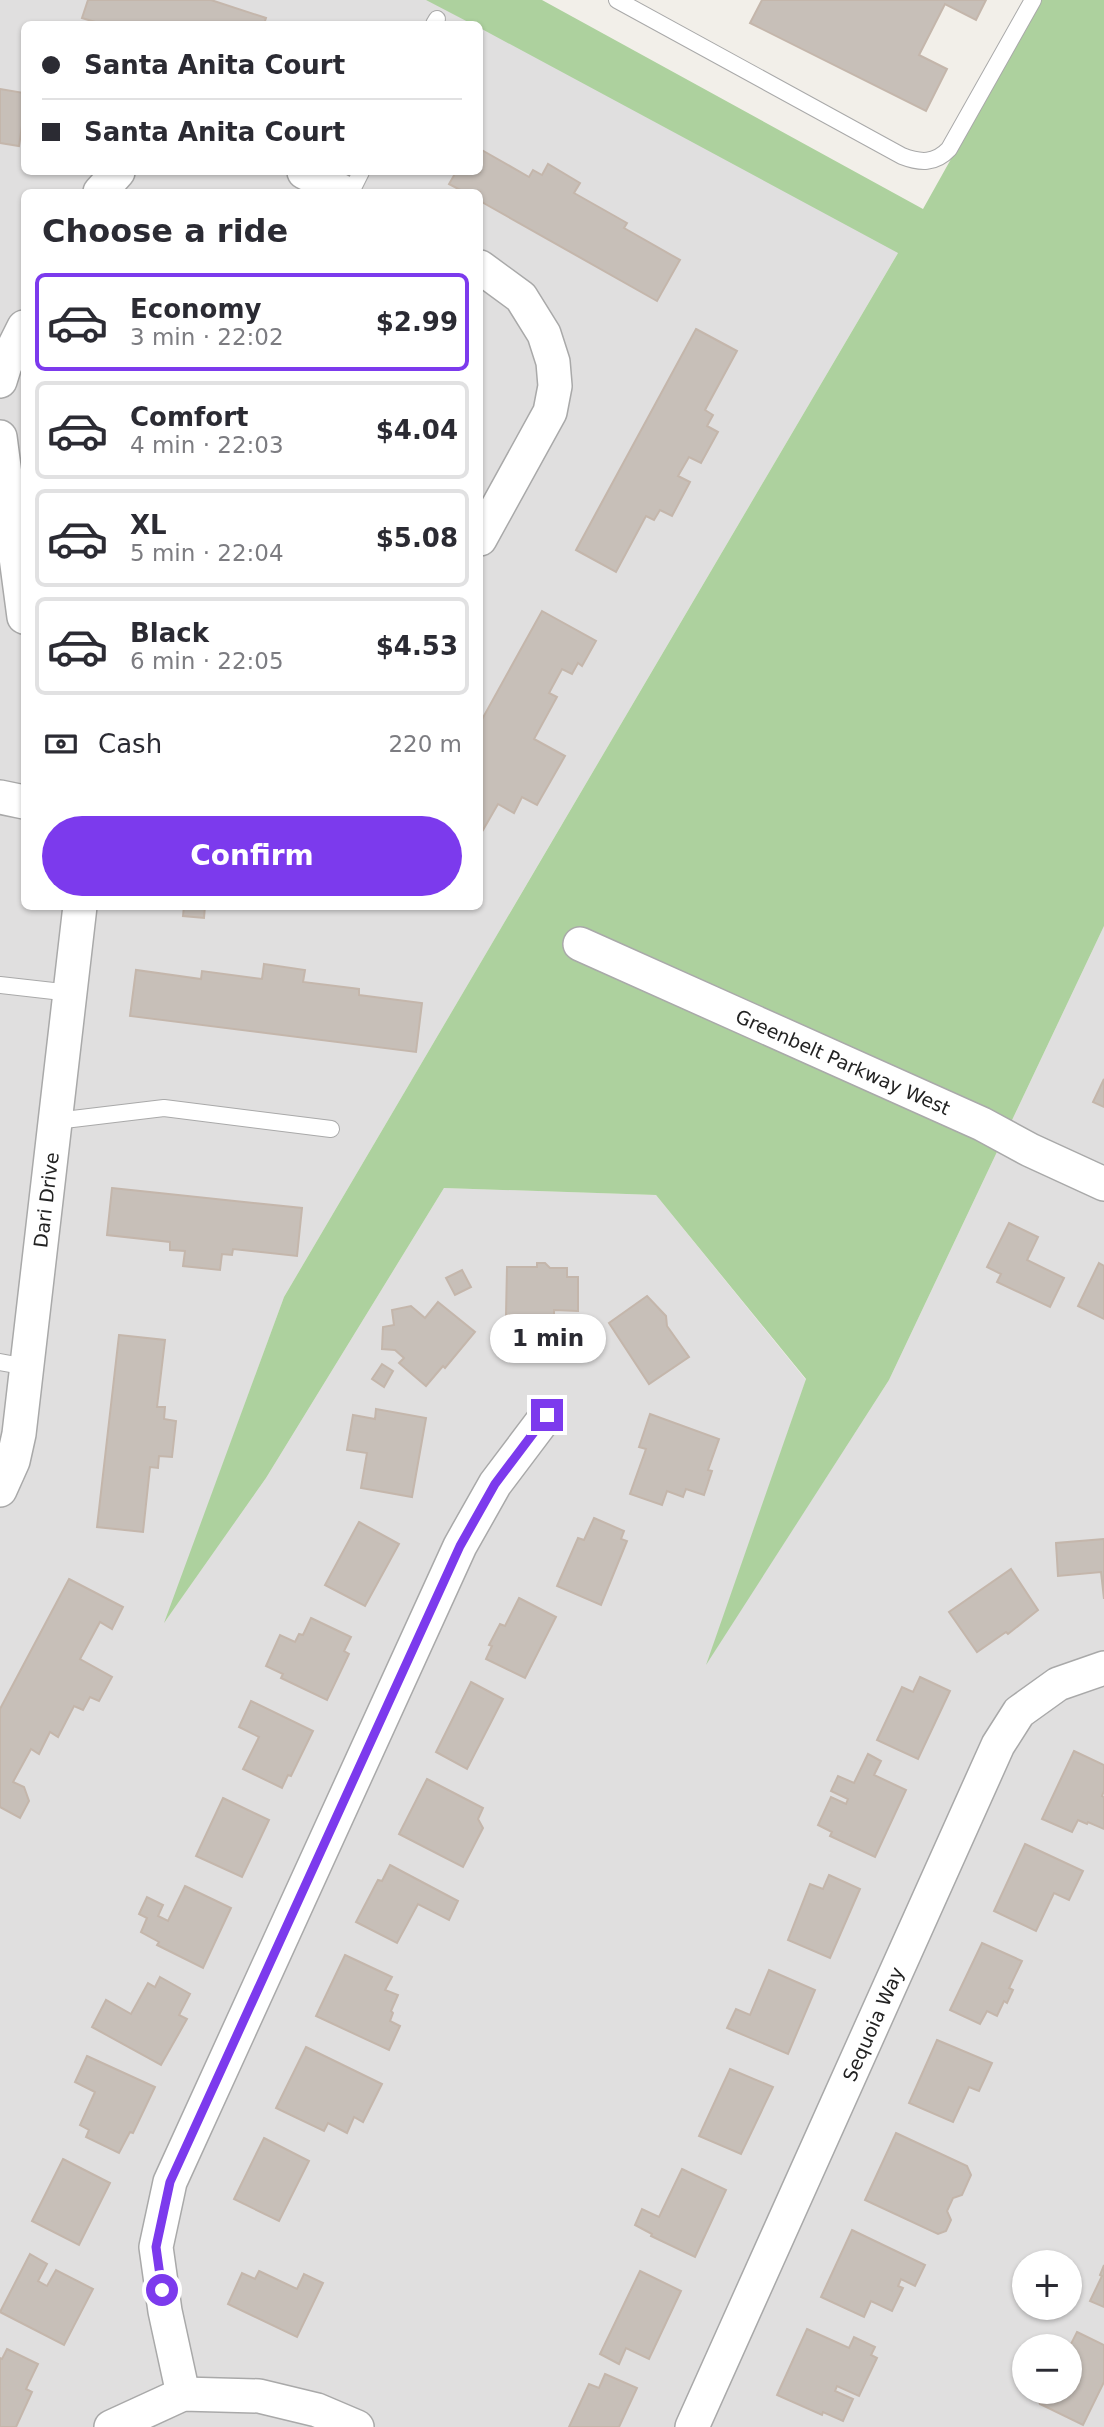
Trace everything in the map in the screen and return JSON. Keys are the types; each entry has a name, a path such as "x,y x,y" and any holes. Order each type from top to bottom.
{"street":[{"path":"103,189 114,175"},
{"path":"310,175 337,189"},
{"path":"483,269 521,297 544,334 553,362 555,386 550,412 483,534"},
{"path":"0,381 21,333"},
{"path":"0,437 21,594"},
{"path":"0,797 21,801"},
{"name":"Dari Drive","path":"0,1490 13,1461 19,1434 13,1365 56,1121 80,910"},
{"name":"Greenbelt Parkway West","path":"580,944 982,1124 1030,1150 1104,1184"},
{"path":"183,2394 164,2311 156,2247 170,2182 460,1546 495,1484 547,1415"},
{"name":"Sequoia Way","path":"692,2427 998,1745 1019,1712 1058,1684 1104,1668"},
{"path":"111,2427 183,2394 259,2396 317,2410 357,2427"}],"lane":[{"path":"617,0 916,162 932,161 942,157 949,149 1033,0"},
{"path":"0,985 71,993"},
{"path":"56,1121 163,1108 331,1129"}],"shaded area":[{"path":"0,0 512,0 915,224 284,1297 166,1620 266,1478 444,1188 656,1195 806,1380 708,1661 889,1380 1104,926 1104,2427 0,2427"}],"green space":[{"path":"426,0 542,0 923,209 1040,0 1104,0 1104,926 889,1380 706,1665 806,1379 656,1195 444,1188 266,1478 164,1623 284,1297 898,253 483,30 483,21 466,21"}],"building":[{"path":"88,0 211,0 266,18 265,21 92,21 82,18"},
{"path":"762,0 986,0 976,20 945,4 919,55 947,69 926,111 750,23"},
{"path":"0,89 21,92 19,146 0,143"},
{"path":"483,151 529,177 533,170 542,175 548,164 580,183 574,193 627,223 624,228 680,260 657,301 483,203 483,189 458,189 449,184 454,175 483,175"},
{"path":"696,329 737,351 705,410 713,415 707,426 718,432 701,463 689,457 678,476 690,482 672,516 660,510 654,520 646,516 616,572 576,550"},
{"path":"542,611 596,641 582,666 578,663 572,674 562,669 549,693 557,697 534,739 565,756 537,805 522,797 514,813 498,804 483,830 483,718"},
{"path":"184,910 205,910 204,918 183,916"},
{"path":"264,964 305,970 303,982 359,989 359,995 422,1003 416,1052 130,1016 136,970 201,979 202,971 262,979"},
{"path":"1104,1079 1104,1107 1093,1102"},
{"path":"112,1188 302,1208 297,1256 233,1249 232,1255 222,1254 220,1270 183,1266 185,1251 170,1250 170,1242 107,1235"},
{"path":"1009,1223 1038,1237 1027,1260 1064,1278 1050,1307 997,1282 1001,1274 987,1267"},
{"path":"537,1263 545,1263 550,1268 567,1268 567,1277 578,1277 578,1311 554,1310 554,1316 506,1315 507,1267 537,1267"},
{"path":"1099,1263 1104,1266 1104,1319 1078,1306"},
{"path":"462,1270 471,1287 455,1295 446,1278"},
{"path":"647,1296 666,1316 667,1326 689,1357 649,1384 609,1323"},
{"path":"438,1302 475,1332 426,1386 399,1363 404,1358 395,1350 382,1349 383,1327 394,1325 392,1310 411,1306 425,1318"},
{"path":"119,1335 165,1340 157,1407 165,1407 164,1419 176,1421 172,1457 159,1456 158,1468 150,1467 143,1532 97,1527"},
{"path":"382,1364 393,1371 384,1387 372,1379"},
{"path":"376,1409 426,1418 412,1497 361,1488 367,1453 347,1450 353,1415 375,1419"},
{"path":"650,1414 719,1439 708,1470 712,1471 704,1495 686,1489 683,1497 667,1491 662,1505 630,1494 646,1449 639,1447"},
{"path":"594,1518 624,1531 621,1539 627,1541 601,1605 557,1586 578,1538 584,1540"},
{"path":"359,1522 399,1544 365,1606 325,1585"},
{"path":"1104,1539 1104,1599 1101,1572 1058,1576 1056,1543"},
{"path":"1011,1569 1038,1610 1008,1634 1006,1632 977,1652 949,1612"},
{"path":"69,1579 123,1607 112,1629 100,1622 80,1659 112,1677 99,1701 90,1697 83,1710 74,1706 58,1737 50,1732 39,1754 31,1749 13,1782 24,1787 29,1801 20,1818 0,1807 0,1709"},
{"path":"519,1598 556,1617 525,1678 486,1659 492,1646 489,1645 500,1624 505,1626"},
{"path":"311,1618 351,1637 344,1651 349,1654 327,1700 281,1678 283,1674 266,1666 280,1635 295,1642 299,1634 303,1635"},
{"path":"920,1677 950,1691 918,1759 877,1740 902,1687 913,1692"},
{"path":"471,1682 503,1699 467,1769 436,1752"},
{"path":"251,1701 313,1731 291,1776 288,1775 282,1788 243,1769 259,1737 239,1727"},
{"path":"1074,1751 1104,1765 1104,1829 1078,1820 1072,1832 1042,1819"},
{"path":"868,1754 881,1761 874,1775 906,1790 875,1857 830,1836 832,1832 818,1825 831,1797 846,1804 848,1799 831,1791 838,1776 854,1783"},
{"path":"427,1779 483,1808 478,1819 483,1828 463,1867 399,1834"},
{"path":"223,1798 269,1820 242,1877 196,1856"},
{"path":"1025,1844 1083,1871 1069,1900 1054,1893 1036,1931 994,1911"},
{"path":"390,1865 458,1901 449,1920 418,1904 397,1943 356,1922 378,1880 382,1881"},
{"path":"829,1875 860,1889 830,1958 788,1940 810,1884 823,1889"},
{"path":"185,1886 231,1908 203,1968 157,1945 159,1942 141,1932 147,1918 139,1914 147,1897 163,1905 158,1916 168,1921"},
{"path":"982,1943 1022,1961 1009,1988 1013,1990 1007,2003 1004,2001 997,2016 987,2011 980,2024 950,2010"},
{"path":"345,1955 392,1977 385,1990 398,1995 390,2021 400,2026 389,2050 316,2016"},
{"path":"769,1970 815,1990 788,2054 727,2028 736,2009 750,2015"},
{"path":"160,1977 190,1994 179,2015 187,2019 161,2065 92,2027 106,2000 131,2014 148,1983 155,1987"},
{"path":"937,2040 992,2063 979,2091 969,2087 953,2122 909,2103"},
{"path":"306,2047 382,2084 363,2122 354,2117 347,2133 328,2123 324,2131 276,2108"},
{"path":"87,2056 155,2087 133,2133 130,2132 119,2153 86,2137 89,2130 80,2125 95,2092 75,2082"},
{"path":"730,2069 773,2087 741,2154 699,2136"},
{"path":"896,2133 967,2166 971,2175 962,2195 953,2198 947,2211 951,2220 946,2231 938,2234 865,2200"},
{"path":"264,2138 309,2161 279,2221 234,2199"},
{"path":"63,2159 110,2183 79,2245 32,2221"},
{"path":"682,2169 726,2190 695,2257 651,2236 652,2234 635,2225 642,2209 659,2217"},
{"path":"852,2230 925,2265 915,2286 901,2279 898,2286 903,2288 892,2311 871,2301 864,2317 821,2297"},
{"path":"30,2254 47,2264 38,2281 47,2286 56,2270 93,2289 64,2345 0,2312"},
{"path":"1104,2265 1104,2307 1090,2301 1102,2276 1100,2275"},
{"path":"259,2271 297,2289 304,2274 323,2283 297,2337 228,2304 242,2273 255,2279"},
{"path":"640,2271 681,2291 649,2359 626,2348 619,2364 600,2354"},
{"path":"807,2329 849,2348 854,2337 875,2347 871,2355 877,2358 859,2396 837,2386 835,2391 853,2399 843,2421 823,2412 822,2415 777,2395"},
{"path":"1082,2334 1104,2345 1104,2382 1083,2425 1040,2404 1082,2404"},
{"path":"7,2349 38,2364 26,2389 32,2392 16,2427 0,2427 0,2358 2,2359"},
{"path":"605,2374 637,2388 619,2427 569,2427 589,2384 599,2388"}],"route":[{"path":"162,2290 156,2247 170,2182 460,1546 495,1484 547,1415"}]}
